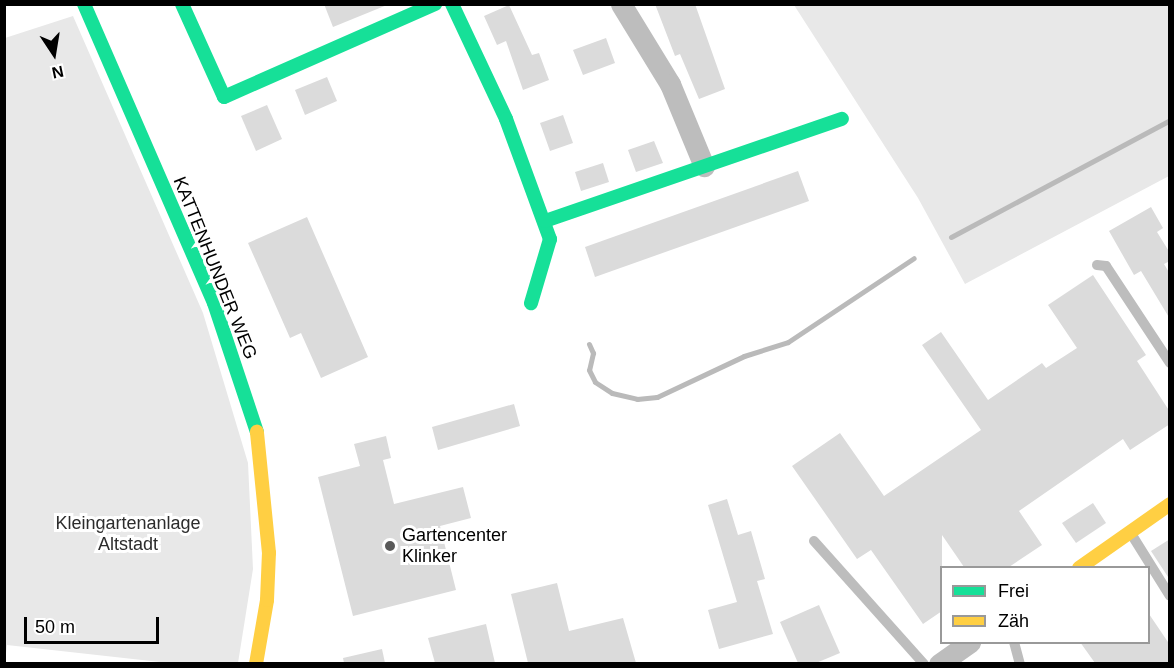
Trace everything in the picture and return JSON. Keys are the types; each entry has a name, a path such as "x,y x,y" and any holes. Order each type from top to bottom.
{"street":[{"name":"KATTENHUNDER WEG","path":"84,4 214,303 258,434 269,553 267,600 256,663"},
{"path":"182,4 224,97 435,4"},
{"path":"452,4 506,119 550,239 548,255 531,303"},
{"path":"621,4 670,84 704,166"},
{"path":"545,221 842,119"},
{"path":"1080,566 1170,504"},
{"path":"939,663 967,644"}],"lane":[{"path":"1097,265 1106,266 1170,363"},
{"path":"1130,532 1170,596"},
{"path":"814,541 924,663"},
{"path":"1015,644 1020,663"}],"green space":[{"path":"794,5 1169,5 1169,176 965,284 918,198"},
{"name":"Kleingartenanlage Altstadt","path":"73,16 203,313 248,463 253,569 238,663 169,663 7,645 5,662 5,38"}],"building":[{"path":"324,4 387,4 387,5 333,27"},
{"path":"655,4 695,4 725,89 699,99 680,54 675,56"},
{"path":"509,5 532,55 539,53 549,80 523,90 506,41 497,45 484,16"},
{"path":"606,38 615,63 583,75 573,50"},
{"path":"327,77 337,101 305,115 295,90"},
{"path":"267,105 282,139 256,151 241,116"},
{"path":"563,115 573,143 550,151 540,123"},
{"path":"654,141 663,163 636,172 628,150"},
{"path":"603,163 609,182 581,191 575,172"},
{"path":"798,171 809,201 595,277 585,247"},
{"path":"1151,207 1163,228 1157,232 1170,253 1170,261 1164,264 1170,274 1170,319 1141,271 1134,275 1109,231"},
{"path":"307,217 368,357 321,378 301,333 290,338 248,243"},
{"path":"1093,275 1146,355 1137,361 1170,412 1170,424 1130,450 1123,439 1019,511 1042,545 1010,566 963,566 942,535 940,612 923,624 871,550 857,559 792,466 840,433 884,496 981,430 922,345 941,332 988,400 1042,363 1046,368 1077,348 1048,305"},
{"path":"514,404 520,426 438,450 432,427"},
{"name":"Gartencenter Klinker","path":"386,436 391,458 383,460 394,504 463,487 471,518 440,526 456,590 353,616 318,477 360,466 354,444"},
{"path":"727,499 738,535 751,531 765,579 757,581 773,634 719,649 708,610 737,602 708,505"},
{"path":"1093,503 1106,523 1076,543 1062,523"},
{"path":"1170,539 1170,580 1151,551"},
{"path":"557,583 569,631 623,618 636,663 528,663 511,594"},
{"path":"819,605 840,653 816,663 798,663 780,622"},
{"path":"1150,615 1170,645 1170,663 1095,663 1081,644 1150,644"},
{"path":"486,624 495,663 435,663 428,638"},
{"path":"382,649 385,663 344,663 343,658"}],"waterway":[{"path":"951,237 1170,120"},
{"path":"589,344 593,353 589,370 595,382 612,393 637,399 657,397 744,356 788,342 914,258"}],"traffic: fast":[{"path":"84,4 214,303 257,432"},
{"path":"182,4 224,97 435,4"},
{"path":"452,4 506,119 550,239 531,303"},
{"path":"545,221 842,119"}],"traffic: slow":[{"path":"256,664 267,600 269,553 257,432"},
{"path":"1082,566 1170,504"}],"place":[{"name":"Gartencenter Klinker","path":"390,546"}]}
